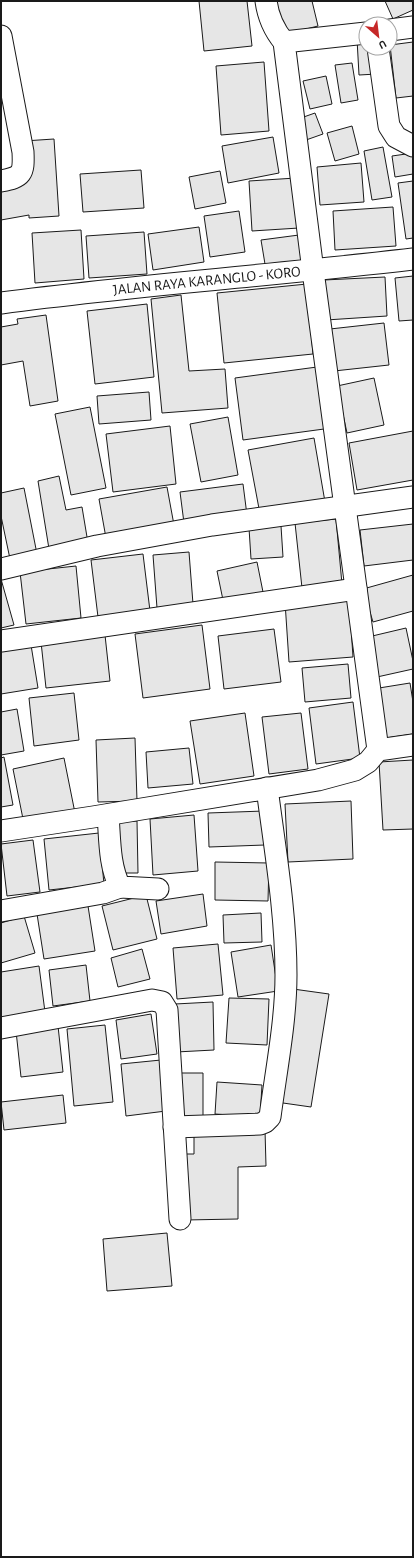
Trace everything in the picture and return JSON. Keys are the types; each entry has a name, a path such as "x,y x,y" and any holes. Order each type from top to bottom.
{"street":[{"path":"266,1 269,17 274,28 284,42 313,271 378,750"},
{"path":"398,29 413,27"},
{"path":"284,42 358,34"},
{"path":"1,36 24,164 22,172 15,178 1,180"},
{"path":"379,56 389,126 396,137 413,146"},
{"name":"JALAN RAYA KARANGLO - KORO","path":"1,303 84,292 313,271 413,259"},
{"path":"1,569 97,546 159,534 212,525 413,497"},
{"path":"1,641 356,589"},
{"path":"1,831 318,780 355,770 368,762 378,750 413,745"},
{"path":"174,1127 260,1124 265,1122 270,1117 285,1000 286,975 280,889 267,788"},
{"path":"108,815 111,860 114,876 120,888"},
{"path":"1,911 103,894 120,888 158,889"},
{"path":"1,1028 152,1000 162,1002 166,1010 180,1219"}],"building":[{"path":"199,1 247,1 252,46 204,51"},
{"path":"275,1 312,1 318,26 282,35"},
{"path":"385,1 413,1 413,10 398,17 392,16"},
{"path":"357,39 358,56 376,56 377,74 359,75"},
{"path":"413,42 413,96 396,98 391,56 398,56 398,44"},
{"path":"264,62 269,131 221,135 216,66"},
{"path":"352,63 358,100 341,103 335,65"},
{"path":"326,76 332,104 310,109 303,81"},
{"path":"315,113 323,134 306,140 298,119"},
{"path":"352,126 359,154 335,161 327,133"},
{"path":"273,137 279,173 228,183 222,146"},
{"path":"54,139 59,216 29,218 29,215 1,220 1,181 26,177 24,141"},
{"path":"383,147 392,197 372,200 364,151"},
{"path":"413,153 413,174 395,177 392,156"},
{"path":"361,163 364,202 320,205 317,167"},
{"path":"141,170 144,208 83,212 80,174"},
{"path":"220,171 226,203 195,209 189,177"},
{"path":"296,178 299,228 252,231 249,181"},
{"path":"413,181 413,238 406,239 398,183"},
{"path":"393,207 396,246 335,250 333,211"},
{"path":"239,211 245,252 210,257 204,216"},
{"path":"199,227 204,262 153,270 148,234"},
{"path":"81,230 84,279 35,283 32,233"},
{"path":"144,232 147,274 89,278 86,236"},
{"path":"299,235 303,264 266,270 261,240"},
{"path":"413,276 413,320 399,321 395,278"},
{"path":"385,277 387,316 326,320 324,280"},
{"path":"307,284 313,354 224,363 217,293"},
{"path":"181,295 189,371 225,369 228,408 162,413 151,299"},
{"path":"147,304 154,377 95,384 87,311"},
{"path":"46,315 58,401 30,406 23,361 1,365 1,327 18,324 17,319"},
{"path":"384,323 389,365 334,371 330,329"},
{"path":"317,367 324,429 243,440 235,378"},
{"path":"374,378 384,425 347,433 337,386"},
{"path":"149,392 151,420 99,424 97,396"},
{"path":"90,407 106,488 71,495 55,414"},
{"path":"228,417 238,475 201,482 190,424"},
{"path":"170,426 176,484 113,492 106,434"},
{"path":"413,431 413,480 357,490 349,443"},
{"path":"314,438 325,502 260,514 248,450"},
{"path":"59,476 66,510 82,507 88,543 49,549 38,481"},
{"path":"243,484 247,515 184,523 180,492"},
{"path":"167,487 174,525 106,538 99,499"},
{"path":"24,488 37,554 10,559 1,516 1,493"},
{"path":"336,519 342,584 302,588 295,523"},
{"path":"413,524 413,560 364,566 360,530"},
{"path":"281,526 283,557 251,559 249,528"},
{"path":"189,552 193,604 157,608 153,555"},
{"path":"143,554 150,611 98,617 91,560"},
{"path":"257,562 264,597 224,605 217,571"},
{"path":"76,566 81,618 26,624 20,572"},
{"path":"413,575 413,611 373,622 363,589"},
{"path":"1,579 14,625 1,628"},
{"path":"349,597 353,657 289,662 285,602"},
{"path":"202,625 210,689 143,698 135,634"},
{"path":"406,628 413,661 413,669 377,677 368,637"},
{"path":"274,629 281,682 224,689 218,636"},
{"path":"105,635 110,681 46,688 41,642"},
{"path":"31,645 38,688 1,694 1,650"},
{"path":"348,664 351,698 305,702 302,668"},
{"path":"410,683 413,702 413,734 386,738 379,688"},
{"path":"74,693 79,740 34,746 29,698"},
{"path":"353,702 360,758 316,764 309,708"},
{"path":"17,709 24,751 1,755 1,712"},
{"path":"245,713 254,776 200,784 190,721"},
{"path":"301,713 308,769 269,774 262,717"},
{"path":"135,738 137,801 98,802 96,740"},
{"path":"189,748 193,784 148,788 146,752"},
{"path":"4,757 13,805 1,807 1,758"},
{"path":"64,758 75,813 24,824 13,769"},
{"path":"413,760 413,829 383,830 379,762"},
{"path":"351,801 353,859 288,862 285,804"},
{"path":"264,811 265,845 209,847 208,813"},
{"path":"194,815 198,871 153,875 150,819"},
{"path":"137,821 138,873 118,873 116,822"},
{"path":"99,833 104,884 49,890 44,839"},
{"path":"33,840 40,892 7,896 1,844"},
{"path":"215,862 269,863 268,901 215,900"},
{"path":"203,894 207,926 161,934 156,901"},
{"path":"146,895 157,939 113,950 102,906"},
{"path":"88,906 95,951 44,959 37,914"},
{"path":"261,913 262,942 224,943 223,915"},
{"path":"24,916 35,953 1,963 1,923"},
{"path":"218,944 223,995 177,999 173,948"},
{"path":"271,945 278,991 238,997 231,952"},
{"path":"142,949 150,979 118,987 111,958"},
{"path":"86,965 90,1001 53,1006 49,970"},
{"path":"39,966 45,1012 1,1018 1,972"},
{"path":"293,989 329,994 311,1107 276,1102"},
{"path":"229,998 269,999 267,1045 226,1043"},
{"path":"213,1002 214,1050 176,1052 175,1004"},
{"path":"151,1014 157,1054 121,1059 116,1020"},
{"path":"105,1025 113,1102 74,1106 67,1029"},
{"path":"58,1026 63,1072 21,1077 16,1031"},
{"path":"161,1060 166,1111 126,1116 121,1064"},
{"path":"181,1073 203,1073 203,1122 180,1122"},
{"path":"217,1082 262,1085 260,1117 215,1114"},
{"path":"63,1095 66,1123 4,1130 1,1102"},
{"path":"265,1130 266,1166 238,1167 238,1219 185,1220 185,1154 194,1154 194,1132"},
{"path":"167,1233 172,1286 107,1291 103,1239"}]}
